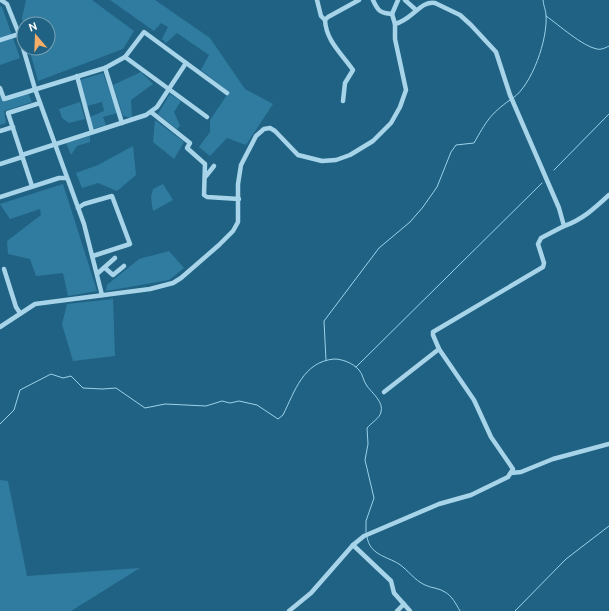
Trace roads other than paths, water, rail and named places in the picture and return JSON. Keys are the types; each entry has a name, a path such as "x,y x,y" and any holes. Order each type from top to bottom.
{"street":[{"path":"1,0 9,2 16,24"},
{"path":"317,0 321,16 325,20 326,29 341,56 353,70 345,83 343,101"},
{"path":"325,20 359,0"},
{"path":"373,0 378,11 382,14 392,14"},
{"path":"405,0 416,10"},
{"path":"0,327 35,304 48,301 102,296 160,287 173,283 181,278 233,231 238,222 238,184 241,165 256,136 264,129 270,128 275,131 298,155 304,158 331,161 350,155 365,147 386,129 400,107 406,90 395,39 395,24 392,14 396,1"},
{"path":"395,24 408,19 416,10 431,1 449,8 460,15 496,52 510,95 564,218 564,226"},
{"path":"0,88 4,99 105,68 125,57 144,32 227,93"},
{"path":"0,40 16,35"},
{"path":"25,56 35,89 78,208 98,273 102,296"},
{"path":"125,57 207,117"},
{"path":"0,164 151,112 169,89 186,63"},
{"path":"105,68 122,123"},
{"path":"77,76 92,132"},
{"path":"32,186 8,113 40,103"},
{"path":"151,112 190,142 186,148 205,164 206,176 204,194 207,197 239,199"},
{"path":"0,131 13,127"},
{"path":"206,176 214,166"},
{"path":"0,197 59,178 67,178"},
{"path":"289,611 321,583 353,545 364,536 439,504 471,495 508,477 513,469 491,437 474,400 439,349 432,335 433,332 543,266 544,263 538,244 541,238 564,226 576,222 609,195"},
{"path":"78,208 84,204 112,196 130,244 93,256"},
{"path":"98,273 115,258"},
{"path":"104,268 113,275 124,266"},
{"path":"4,269 16,306 20,313"},
{"path":"384,392 439,349"},
{"path":"511,473 521,472 553,459 609,444"},
{"path":"353,545 391,581 394,593 410,611"},
{"path":"397,611 404,604"}],"waterway":[{"path":"513,98 520,92 526,83 537,61 541,48 546,25 546,13 543,0"},
{"path":"546,16 578,40 591,47 600,49 609,46"},
{"path":"326,360 324,321 379,248 410,222 423,207 437,187 451,152 456,145 474,143 489,119 510,100"},
{"path":"554,170 609,114"},
{"path":"356,367 542,183"},
{"path":"0,424 14,410 20,390 51,374 63,378 71,376 83,388 116,388 145,408 165,404 206,406 222,401 230,403 239,401 257,405 278,419 283,415 301,379 307,372 323,361 334,359 351,363 360,372 366,384 381,405 381,412 379,416 367,428 368,444 365,460 374,498 366,521 366,532"},
{"path":"515,611 566,559 609,526"},
{"path":"367,537 371,548 379,554 399,564 421,583 440,590 450,596 460,611"}]}
